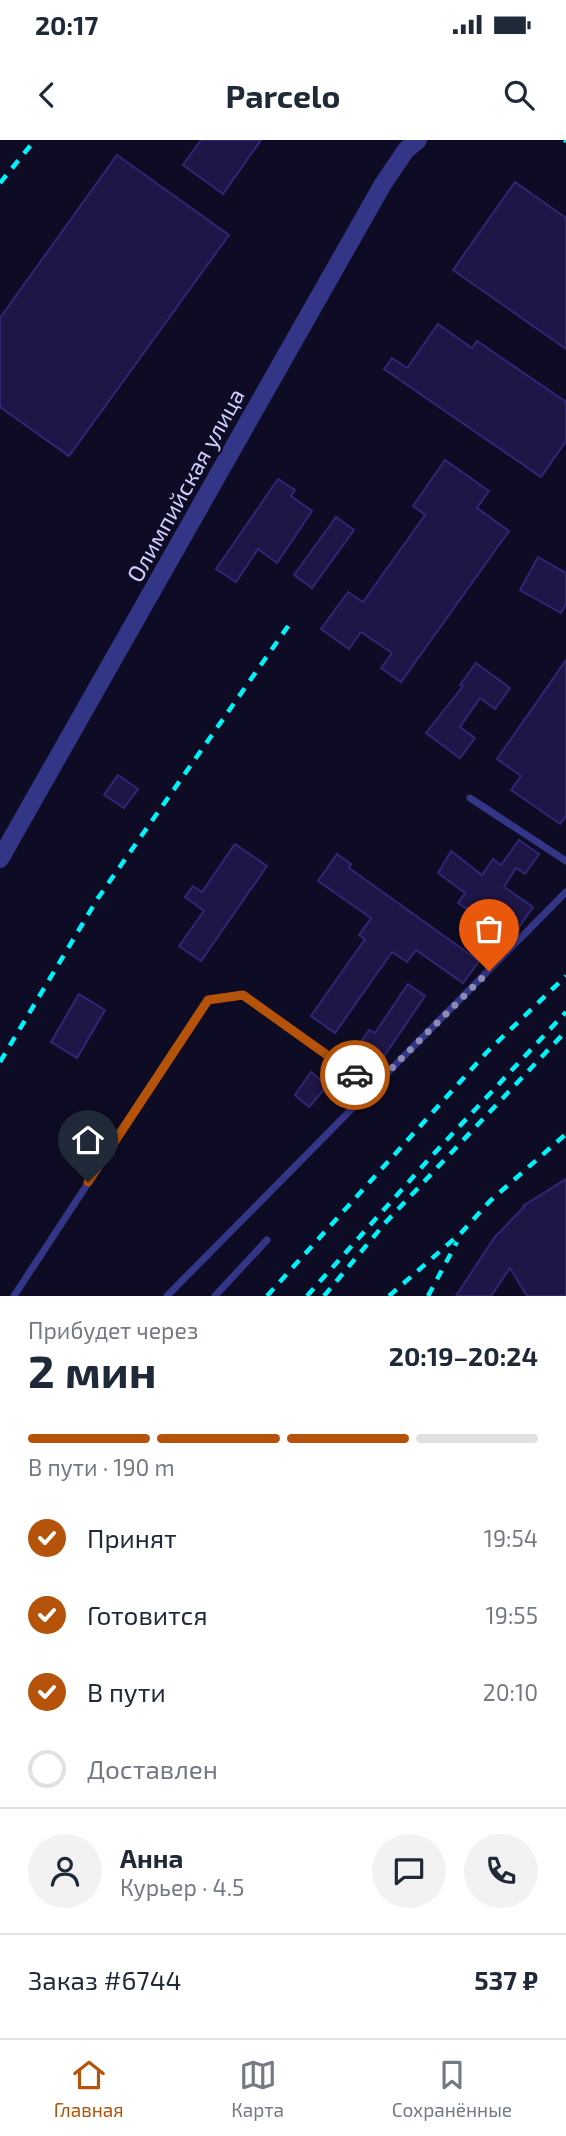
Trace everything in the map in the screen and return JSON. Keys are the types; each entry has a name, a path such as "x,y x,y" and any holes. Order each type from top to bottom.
{"street":[{"name":"Олимпийская улица","path":"0,859 383,184 407,150 418,140"}],"lane":[{"path":"470,798 566,861"},
{"path":"167,1296 566,892"},
{"path":"14,1296 208,1000 243,995 372,1088"},
{"path":"215,1296 267,1240"}],"building":[{"path":"201,140 261,140 223,194 183,165"},
{"path":"117,155 229,235 69,456 0,407 0,318"},
{"path":"515,182 566,218 566,349 453,270"},
{"path":"438,324 472,348 477,341 566,402 566,441 541,477 384,369 392,358 407,368"},
{"path":"445,460 489,491 477,508 509,531 401,682 381,668 392,653 361,632 349,649 321,629 348,592 363,602 425,515 413,506"},
{"path":"278,479 295,490 291,496 312,511 277,563 258,549 236,582 216,569"},
{"path":"336,517 354,530 312,588 294,575"},
{"path":"538,557 566,573 566,604 561,613 520,590"},
{"path":"566,660 566,816 560,824 511,790 521,776 497,759"},
{"path":"476,663 510,688 495,709 480,698 460,727 475,738 460,758 426,733 463,686 460,685"},
{"path":"118,775 138,789 124,808 104,795"},
{"path":"519,840 539,854 525,874 516,868 504,887 533,907 510,940 458,903 465,893 438,873 451,851 482,875 493,859 501,865"},
{"path":"235,844 267,866 201,961 179,946 204,911 185,897 193,886 202,892"},
{"path":"337,854 351,864 349,868 479,961 463,983 416,950 407,962 392,952 335,1033 311,1016 365,939 359,935 371,918 318,881"},
{"path":"408,984 425,996 378,1065 359,1052 364,1044 361,1042 369,1030 375,1033"},
{"path":"79,994 105,1010 77,1058 51,1042"},
{"path":"311,1072 327,1086 309,1107 295,1095"},
{"path":"566,1179 566,1296 527,1296 510,1268 491,1296 456,1296 494,1238 523,1206"}],"railway":[{"path":"0,183 35,140"},
{"path":"0,1062 98,898 293,619"},
{"path":"267,1296 487,1052 566,976"},
{"path":"307,1296 429,1159 566,1012"},
{"path":"324,1296 386,1222 566,1031"},
{"path":"389,1296 566,1134"},
{"path":"428,1296 457,1242"}],"way so far":[{"path":"355,1075 372,1088 489,971"}],"route":[{"path":"88,1182 208,1000 243,995 355,1075"}]}
